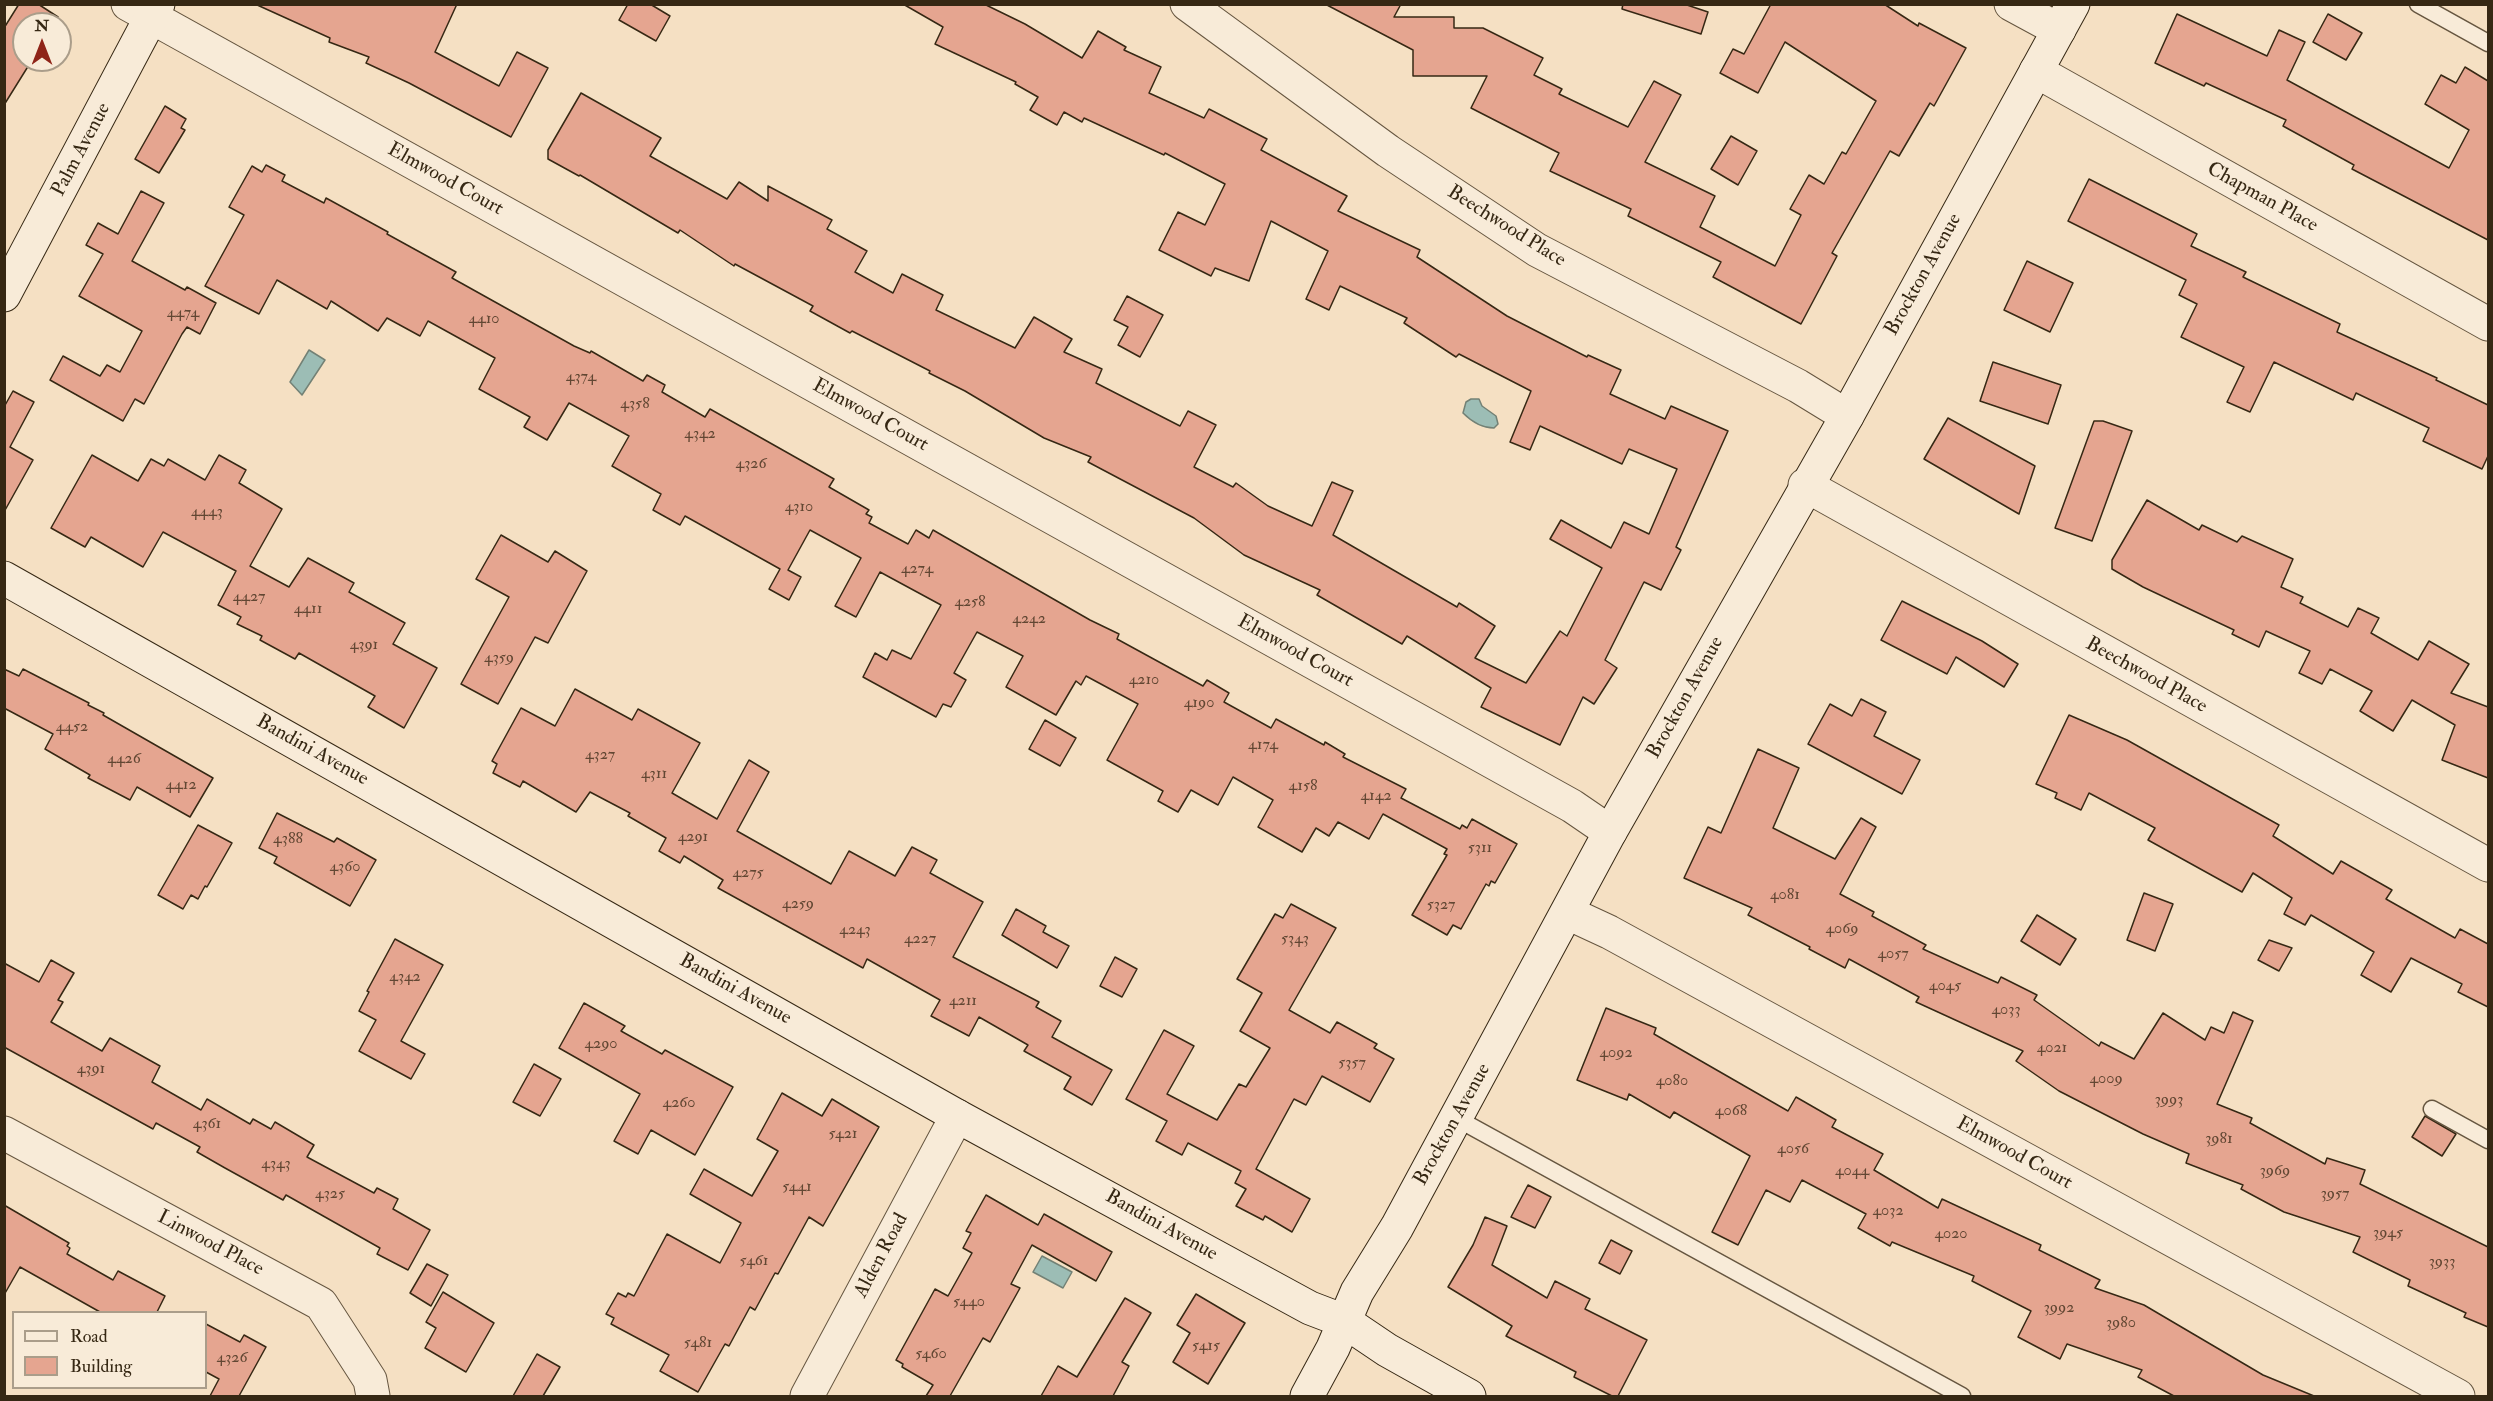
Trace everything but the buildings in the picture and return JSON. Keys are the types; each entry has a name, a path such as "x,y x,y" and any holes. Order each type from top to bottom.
{"street":[{"name":"Beechwood Place","path":"1187,4 1388,151 1537,250 1798,386 1846,416"},
{"path":"2011,4 2066,17"},
{"name":"Palm Avenue","path":"4,295 146,9"},
{"name":"Elmwood Court","path":"146,9 1572,806 1610,832"},
{"name":"Brockton Avenue","path":"1307,1396 1333,1348 1357,1292 1397,1227 1569,913 1610,832 1846,416 2066,17"},
{"name":"Chapman Place","path":"2036,71 2488,324"},
{"name":"Beechwood Place","path":"1805,485 1855,515 2488,866"},
{"name":"Bandini Avenue","path":"4,578 957,1116 1310,1308 1344,1321 1388,1350 1469,1396"},
{"name":"Elmwood Court","path":"1569,913 1609,932 2458,1396"},
{"name":"Alden Road","path":"807,1396 957,1116"},
{"name":"Linwood Place","path":"4,1133 321,1304 370,1380 373,1396"}],"lane":[{"path":"2418,4 2488,43"},
{"path":"2432,1108 2488,1140"},
{"path":"1456,1118 1962,1396"}],"water":[{"path":"309,350 325,360 302,395 290,382"},
{"path":"1479,399 1482,406 1496,416 1498,424 1494,428 1477,424 1463,413 1466,402"},
{"path":"1042,1256 1072,1272 1063,1288 1033,1272"}]}
